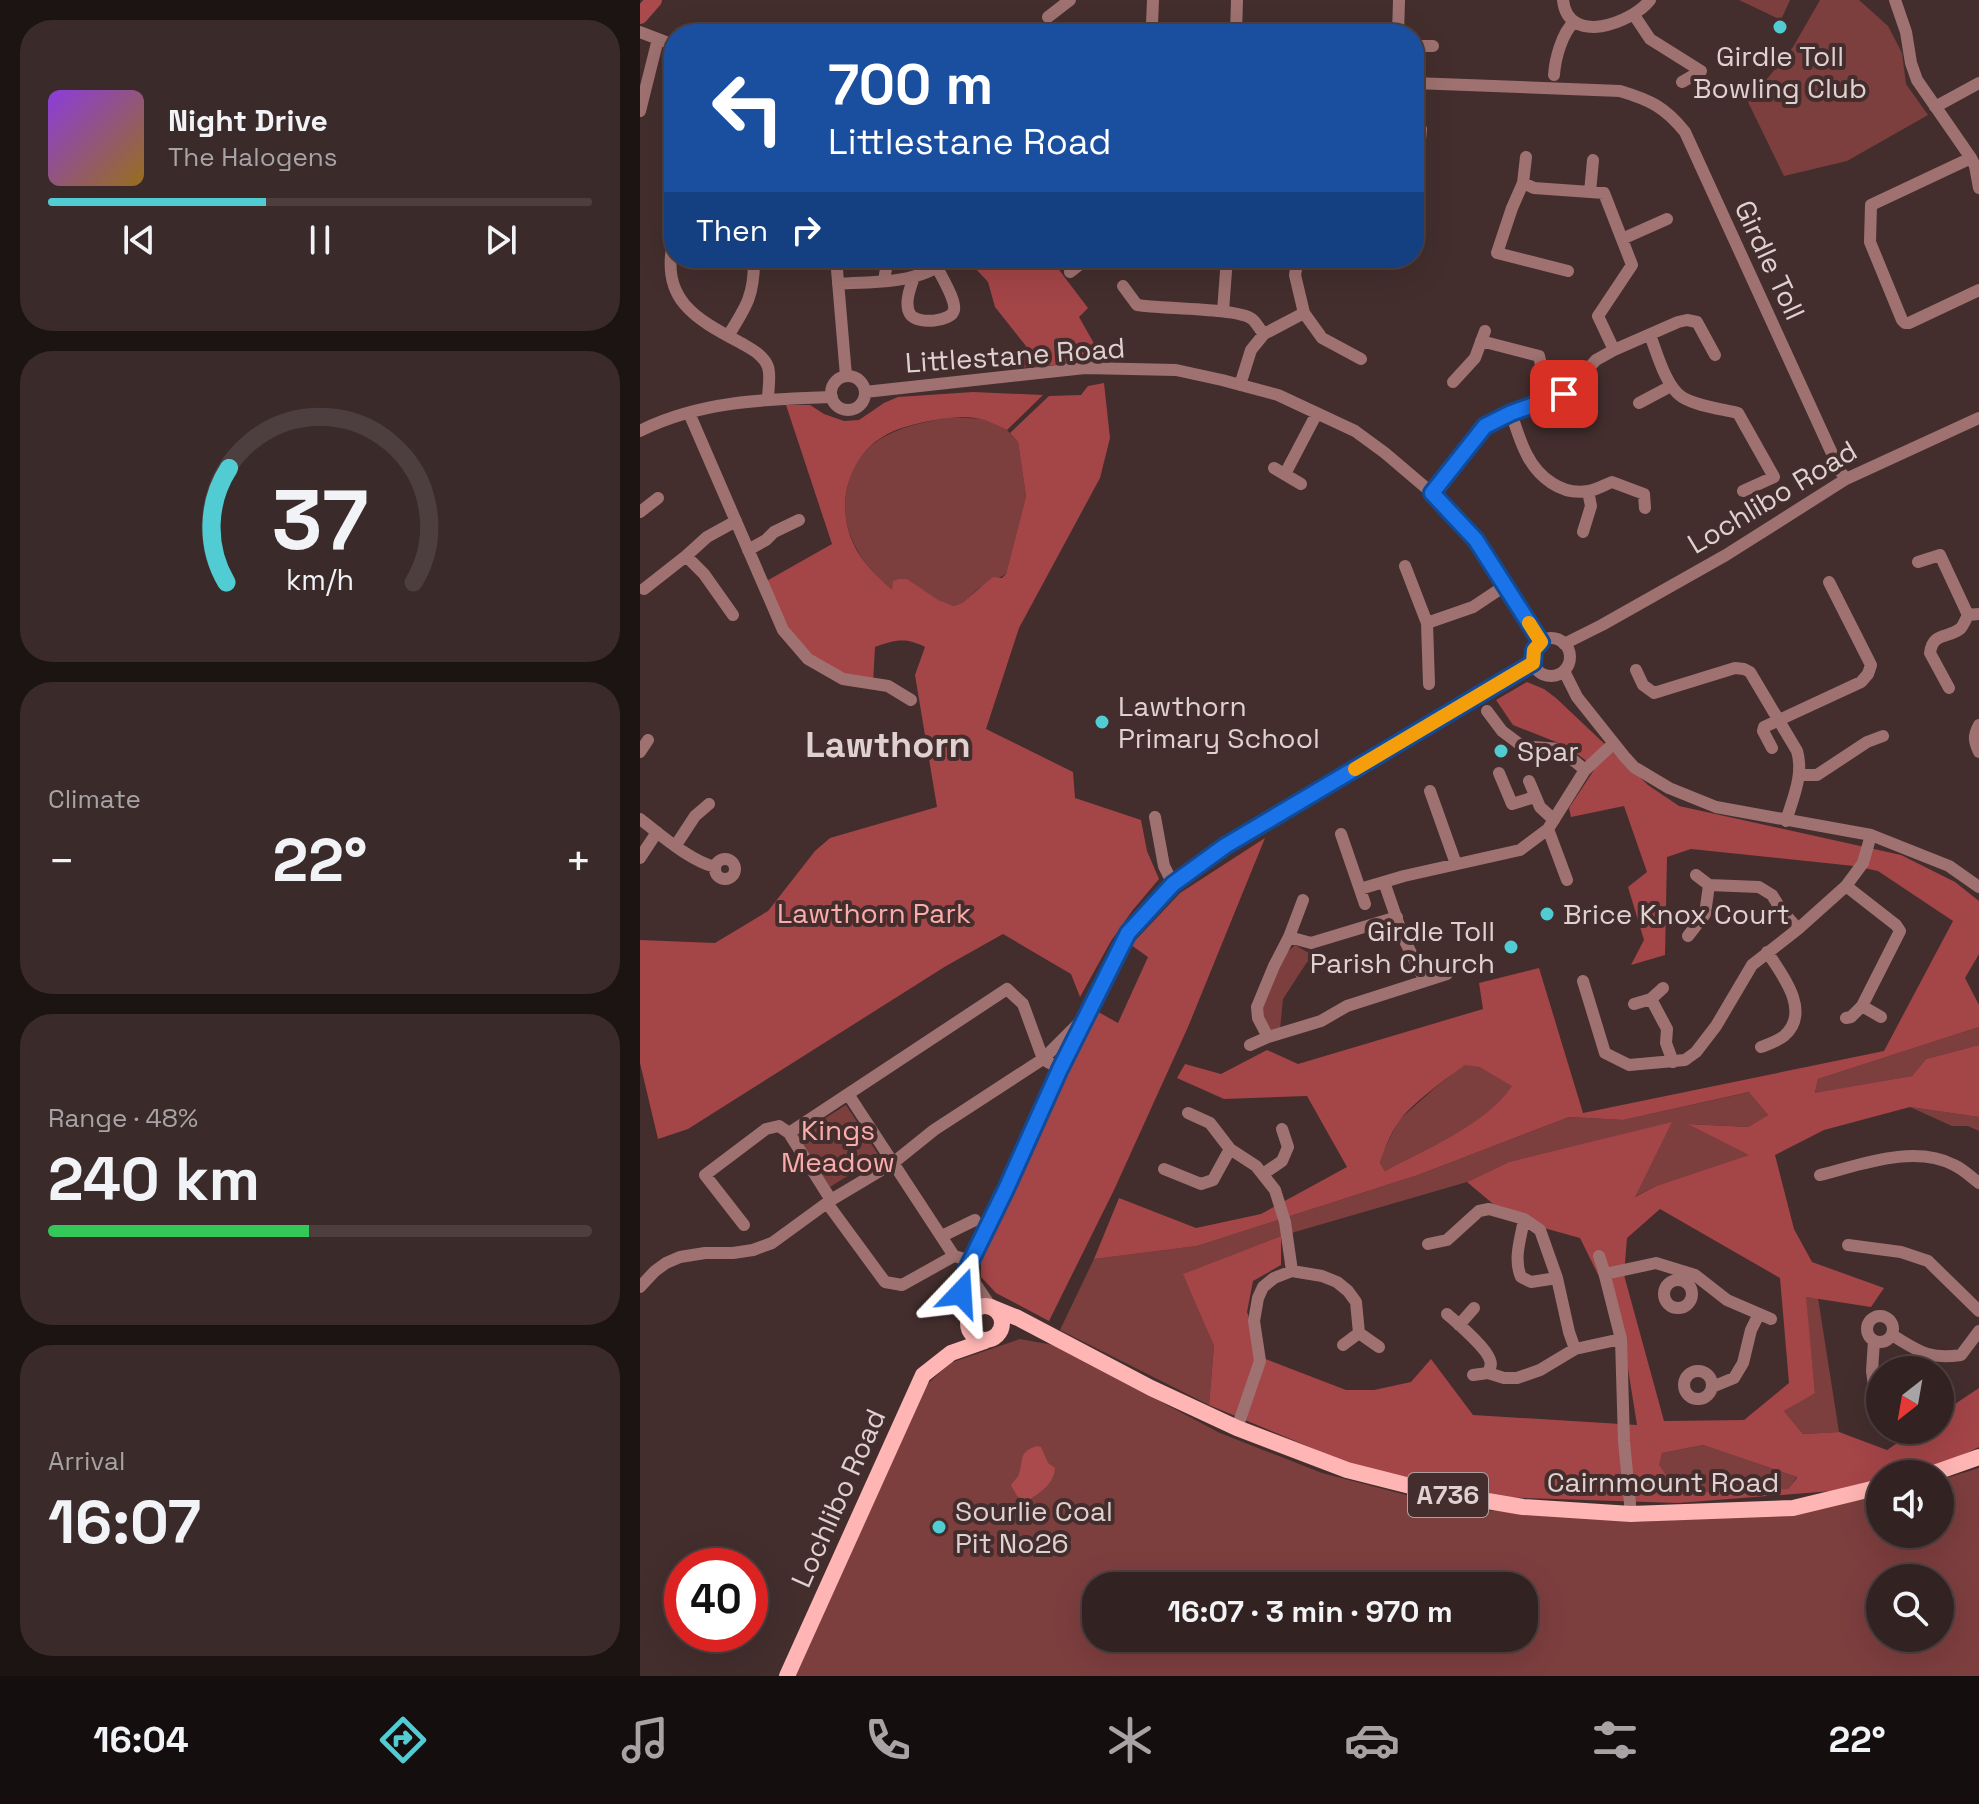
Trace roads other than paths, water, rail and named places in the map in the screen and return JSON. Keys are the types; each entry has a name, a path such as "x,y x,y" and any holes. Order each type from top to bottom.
{"main road":[{"path":"992,1307 1001,1316 1002,1327 990,1339 974,1337 968,1328 968,1319 976,1308 992,1307"},
{"name":"Cairnmount Road","path":"992,1307 1237,1428 1347,1470 1434,1492 1523,1507 1631,1514 1793,1508 1866,1490"},
{"name":"Lochlibo Road","path":"951,1353 968,1319"},
{"name":"Cairnmount Road","path":"990,1339 1021,1331 1045,1334"},
{"name":"Lochlibo Road","path":"787,1676 923,1375 951,1353 990,1339"},
{"path":"1954,1466 1979,1457"}],"street":[{"path":"1048,17 1070,0"},
{"path":"1152,24 1153,0"},
{"path":"1236,24 1237,0"},
{"path":"1398,24 1399,0"},
{"path":"1563,0 1564,8 1574,22 1595,27 1634,15 1650,0"},
{"path":"1896,0 1917,80 1971,158 1979,188"},
{"path":"1634,15 1650,39 1701,71 1682,82"},
{"path":"1554,75 1555,58 1567,28 1574,22"},
{"path":"641,32 664,41"},
{"path":"640,111 658,39"},
{"path":"1424,46 1433,46"},
{"name":"Girdle Toll","path":"1424,83 1620,91 1647,99 1672,116 1685,132 1846,479"},
{"path":"1935,107 1978,84"},
{"path":"1526,157 1523,183 1497,253 1568,271"},
{"path":"1971,158 1871,205 1870,242 1905,323 1979,290"},
{"path":"1590,192 1593,160"},
{"path":"1523,183 1534,188 1604,193 1632,265 1598,316 1614,350"},
{"path":"1622,239 1667,219"},
{"path":"670,268 680,302 709,326 758,352 768,368 768,399"},
{"path":"728,336 747,305 754,284 754,268"},
{"path":"837,268 846,376"},
{"path":"884,280 886,268"},
{"path":"1070,272 1075,268"},
{"path":"1223,311 1226,268"},
{"path":"1296,268 1295,275 1304,313 1322,338 1361,359"},
{"path":"838,284 914,277 938,269 954,305 951,317 914,319 910,314 908,297 914,277"},
{"path":"1123,286 1137,305 1223,311 1251,318 1264,334"},
{"path":"1240,385 1251,350 1264,334 1304,313"},
{"path":"1432,493 1485,426 1573,389 1596,360 1614,350 1678,322 1692,320 1697,322 1715,355"},
{"path":"1650,335 1671,386 1679,396 1738,413 1779,474 1743,491"},
{"path":"1453,382 1475,358 1483,336 1539,356 1551,399"},
{"name":"Littlestane Road","path":"865,392 1085,368 1176,370 1278,395 1355,431 1432,493 1476,540 1541,642"},
{"path":"846,376 859,380 865,392 862,403 849,410 839,407 832,397 836,380 846,376"},
{"path":"1639,403 1671,386"},
{"path":"640,431 658,422 737,402 832,397"},
{"path":"689,413 783,630 808,659 843,679 888,686 911,700"},
{"path":"1301,484 1280,471 1317,413"},
{"path":"1511,413 1526,455 1551,483 1573,492 1588,491 1612,482 1644,494"},
{"name":"Lochlibo Road","path":"1567,648 1726,555 1846,479 1979,418"},
{"path":"1756,485 1763,498"},
{"path":"1644,494 1656,487"},
{"path":"1583,532 1591,506 1588,491"},
{"path":"1644,494 1645,508"},
{"path":"640,512 658,498"},
{"path":"748,550 799,520"},
{"path":"644,589 707,537 736,521"},
{"path":"1918,562 1940,555 1974,614 1960,629 1934,640 1931,646 1930,653 1949,688"},
{"path":"686,556 704,574 733,615"},
{"path":"1405,566 1427,623 1429,684"},
{"path":"1772,748 1764,727 1861,682 1868,674 1871,665 1829,582"},
{"path":"1427,623 1473,607 1506,585"},
{"path":"1557,639 1567,648 1570,660 1559,673 1548,676 1539,672 1533,663 1534,650 1541,642 1557,639"},
{"path":"968,1319 961,1293 962,1279 1060,1069 1128,933 1173,884 1225,846 1533,663"},
{"path":"1636,670 1643,685 1654,693 1735,668 1750,672 1800,761 1786,821"},
{"path":"1559,673 1634,767 1669,788 1716,807 1871,835 1949,866 1979,887"},
{"path":"1487,711 1502,731 1522,746 1560,749 1585,770"},
{"path":"1979,725 1974,734 1979,752"},
{"path":"1799,775 1817,775 1867,742 1883,736"},
{"path":"640,752 648,740"},
{"path":"1360,889 1520,850 1551,824 1585,770 1613,744"},
{"path":"1499,773 1512,804 1535,797"},
{"path":"1529,781 1551,824 1567,880"},
{"path":"1430,791 1456,864"},
{"path":"676,845 695,816 709,804"},
{"path":"1155,817 1164,866 1173,884"},
{"path":"640,819 676,845 715,867"},
{"path":"640,858 657,832"},
{"path":"1341,834 1365,904"},
{"path":"1583,981 1605,1053 1629,1065 1685,1060 1696,1052 1716,1026 1752,965 1846,886 1863,863 1871,835"},
{"path":"1696,875 1709,885 1759,887 1772,895 1798,929"},
{"path":"1384,882 1403,937 1425,981"},
{"path":"1688,936 1705,914 1709,885"},
{"path":"1846,886 1900,931 1862,1006 1846,1018"},
{"path":"1268,1037 1258,1018 1257,1007 1303,900"},
{"path":"1289,937 1311,943 1397,917"},
{"path":"1761,1047 1776,1041 1791,1029 1796,1010 1794,997 1767,952"},
{"path":"1250,1045 1321,1021 1347,1006 1447,974"},
{"path":"1634,1004 1651,999 1663,988"},
{"path":"789,1133 1007,989 1023,1004 1043,1059 1060,1069"},
{"path":"1651,999 1667,1029 1666,1043 1673,1062"},
{"path":"1862,1006 1881,1017"},
{"path":"640,1287 655,1271 680,1257 753,1250 772,1243 829,1202 893,1163 934,1130 1043,1059 1088,1014"},
{"path":"1791,1029 1803,1036"},
{"path":"848,1094 954,1256 972,1261"},
{"path":"1188,1113 1210,1123 1230,1149 1256,1166 1275,1190 1285,1222 1292,1271"},
{"path":"744,1225 705,1175 766,1129 779,1126 789,1133 829,1202 885,1282 902,1285 954,1256"},
{"path":"1263,1174 1282,1161 1288,1147 1282,1129"},
{"path":"1164,1169 1201,1184 1213,1180 1230,1149"},
{"path":"1820,1175 1883,1159 1920,1155 1953,1164 1979,1183"},
{"path":"1428,1244 1447,1240 1479,1211 1489,1209 1524,1219 1540,1230 1557,1278 1575,1349"},
{"path":"1524,1219 1517,1258 1521,1277 1531,1282 1557,1278"},
{"path":"942,1236 975,1220"},
{"path":"1848,1245 1901,1252 1928,1261 1979,1311"},
{"path":"1599,1256 1621,1339 1624,1441 1631,1514"},
{"path":"972,1261 975,1283 992,1307"},
{"path":"1605,1274 1656,1263 1765,1316 1751,1330 1743,1363 1734,1378 1712,1387"},
{"path":"1237,1428 1260,1361 1254,1321 1258,1298 1263,1287 1274,1278 1292,1271 1322,1276 1343,1286 1356,1302 1359,1333 1379,1347"},
{"path":"1459,1325 1474,1308"},
{"path":"1447,1314 1489,1357 1488,1373"},
{"path":"1884,1316 1891,1322 1892,1335 1885,1341 1874,1341 1869,1336 1867,1326 1873,1318 1884,1316"},
{"path":"1892,1335 1920,1351 1942,1358 1961,1355 1979,1331"},
{"path":"1343,1345 1359,1333"},
{"path":"1473,1375 1488,1373 1517,1378 1540,1370 1575,1349 1621,1339"},
{"path":"1873,1356 1874,1341"}],"waterway":[{"path":"640,16 654,0"}],"place":[{"name":"Girdle Toll Bowling Club","path":"1780,27"},
{"name":"Lawthorn Primary School","path":"1102,722"},
{"name":"Spar","path":"1501,751"},
{"name":"Brice Knox Court","path":"1547,914"},
{"name":"Girdle Toll Parish Church","path":"1511,947"},
{"name":"Sourlie Coal Pit No26","path":"939,1527"}],"district":[{"name":"Lawthorn","path":"888,744"}],"park label":[{"name":"Lawthorn Park","path":"874,913"},
{"name":"Kings Meadow","path":"838,1146"}]}
